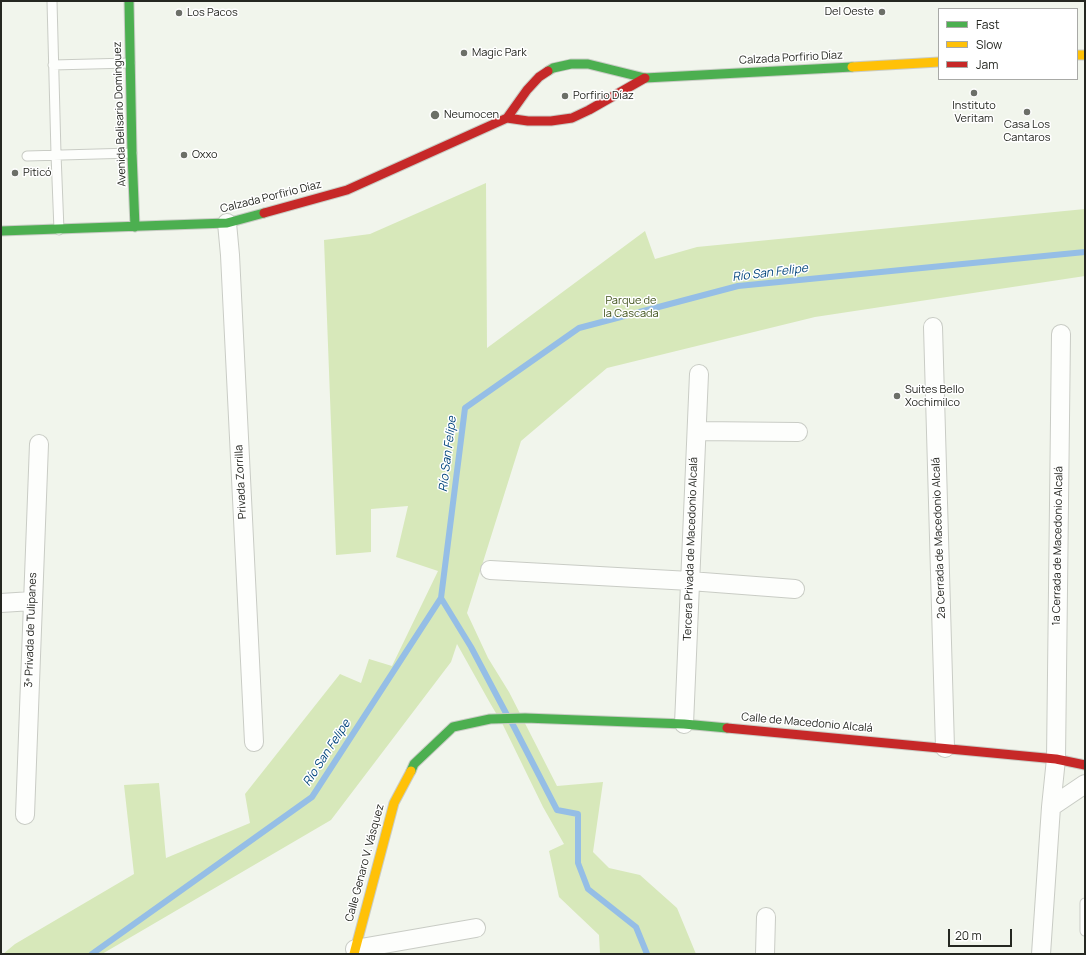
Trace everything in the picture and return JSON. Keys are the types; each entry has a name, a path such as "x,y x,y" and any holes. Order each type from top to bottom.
{"main road":[{"name":"Avenida Belisario Domínguez","path":"129,1 132,153 136,227"},
{"name":"Calzada Porfirio Díaz","path":"1,231 227,223 347,190 507,118 527,90 539,77 553,68 570,64 588,64 645,78 938,62"},
{"name":"Calzada Porfirio Díaz","path":"507,118 528,121 551,121 572,118 645,78"},
{"name":"Calle de Macedonio Alcalá","path":"525,718 684,724 1056,759 1085,765"},
{"name":"Calle Genaro V. Vásquez","path":"354,952 394,803 414,764 453,727 490,720 525,718"}],"street":[{"name":"Privada Zorrilla","path":"227,223 230,255 254,742"},
{"name":"2a Cerrada de Macedonio Alcalá","path":"933,327 945,748"},
{"name":"1a Cerrada de Macedonio Alcalá","path":"1041,954 1051,807 1056,759 1061,334"},
{"name":"Tercera Privada de Macedonio Alcalá","path":"684,724 699,374"},
{"path":"697,431 798,432"},
{"name":"3ª Privada de Tulipanes","path":"25,815 39,444"},
{"path":"490,570 690,580 795,589"},
{"path":"1,603 32,601"},
{"path":"1051,807 1085,784"},
{"path":"765,954 766,917"},
{"path":"354,952 476,928"}],"lane":[{"path":"52,1 59,230"},
{"path":"54,65 130,63"},
{"path":"27,156 132,153"},
{"path":"1085,903 1085,931"}],"green space":[{"name":"Parque de la Cascada","path":"486,183 487,348 645,231 655,259 697,247 1085,209 1085,276 815,317 607,368 521,441 467,613 488,658 509,692 557,786 603,782 593,852 609,868 640,875 677,908 696,954 600,954 599,935 559,897 549,851 564,844 543,807 503,725 457,644 451,662 331,820 102,954 3,954 15,944 134,874 124,785 159,783 166,858 250,823 245,794 340,674 361,683 369,659 392,666 438,571 396,557 408,506 371,509 371,552 336,555 324,240 370,234"}],"waterway":[{"name":"Río San Felipe","path":"92,954 312,797 441,598 465,408 579,328 738,286 1085,252"},
{"path":"441,598 471,647 507,715"},
{"path":"512,723 557,810 578,814 578,863 588,889 636,927 647,954"}],"traffic: fast":[{"path":"129,1 135,227"},
{"path":"548,71 553,68 571,64 588,64 645,78 852,67"},
{"path":"1,231 227,223 264,213"},
{"path":"411,771 414,764 453,727 490,719 525,718 684,724 727,728"}],"traffic: slow":[{"path":"1078,55 1085,55"},
{"path":"852,67 938,62"},
{"path":"354,954 394,803 411,771"}],"traffic: jam":[{"path":"264,213 347,190 507,118 527,90 539,77 548,71"},
{"path":"507,118 528,121 551,121 572,118 645,78"},
{"path":"727,728 1056,759 1085,765"}],"place":[{"name":"Del Oeste","path":"882,12"},
{"name":"Los Pacos","path":"179,13"},
{"name":"Magic Park","path":"464,53"},
{"name":"Instituto Veritam","path":"974,93"},
{"name":"Porfirio Díaz","path":"565,96"},
{"name":"Casa Los Cantaros","path":"1027,112"},
{"name":"Neumocen","path":"435,115"},
{"name":"Oxxo","path":"184,155"},
{"name":"Piticó","path":"15,173"},
{"name":"Suites Bello Xochimilco","path":"897,396"}]}
